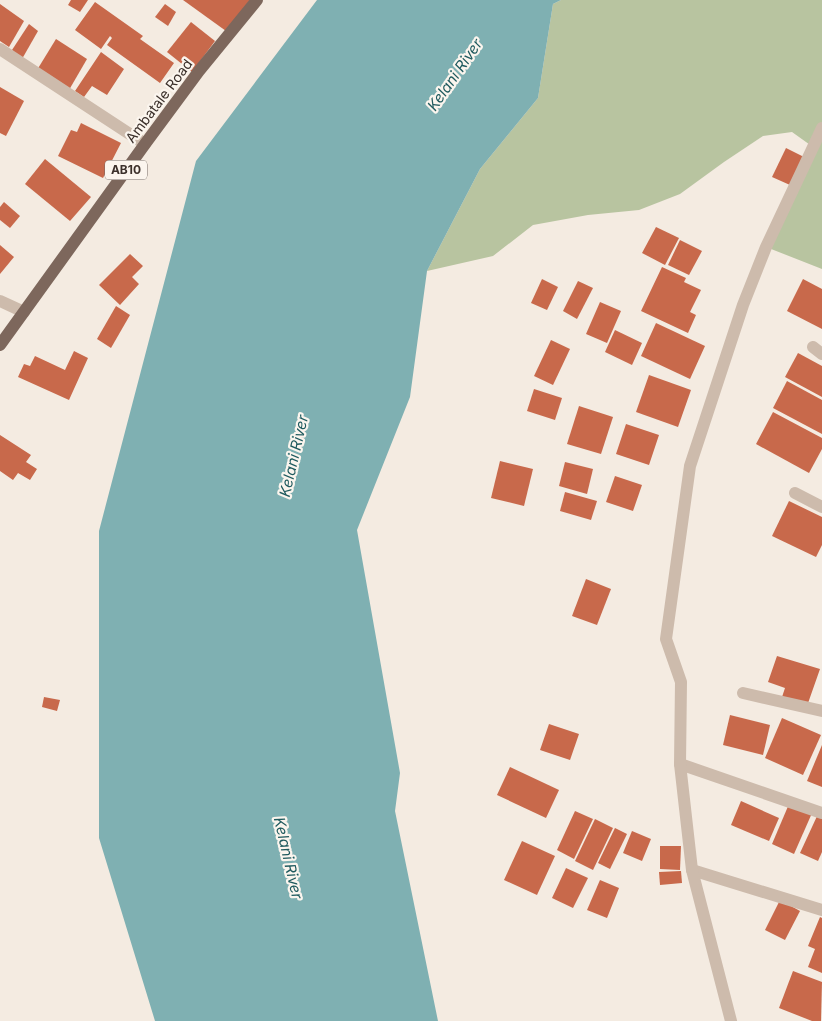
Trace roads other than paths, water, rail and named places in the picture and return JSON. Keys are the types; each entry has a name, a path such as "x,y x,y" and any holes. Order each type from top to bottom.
{"main road":[{"name":"Ambatale Road","path":"0,345 199,71 257,0"}],"street":[{"path":"0,50 145,144"},
{"path":"731,1021 692,870 680,764 681,682 666,639 690,466 742,305 766,247 822,128"},
{"path":"0,301 24,312"},
{"path":"794,493 822,507"},
{"path":"743,693 822,711"},
{"path":"680,764 822,813"},
{"path":"692,870 822,910"}],"water":[{"name":"Kelani River","path":"317,0 561,0 553,4 538,98 480,169 427,271 410,397 357,530 400,773 395,811 438,1021 155,1021 99,838 99,531 196,161"}]}
